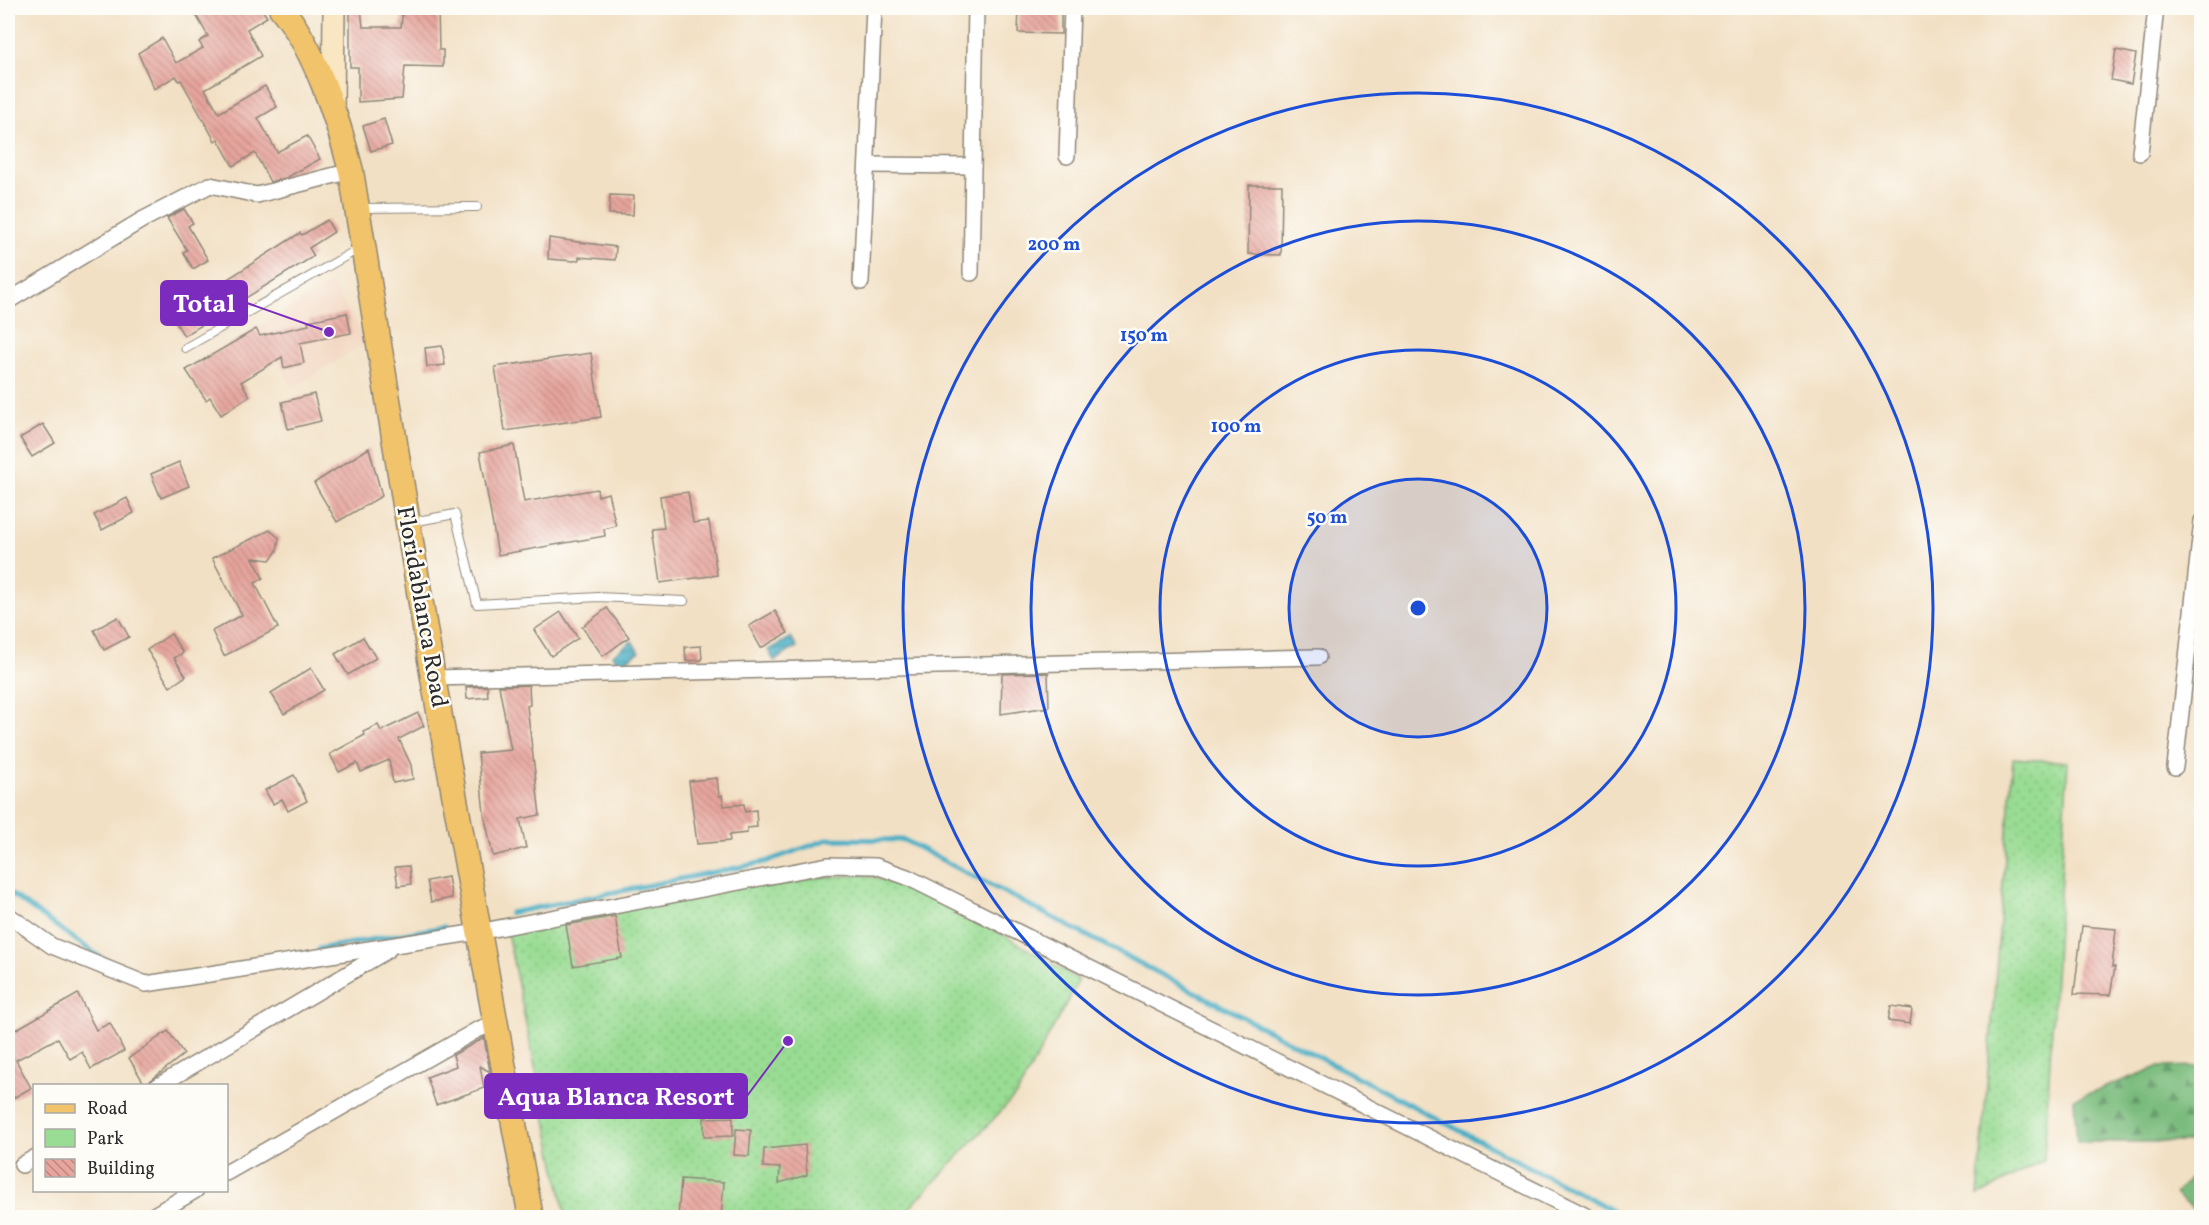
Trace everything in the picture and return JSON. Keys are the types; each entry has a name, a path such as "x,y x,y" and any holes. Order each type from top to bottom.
{"main road":[{"name":"Floridablanca Road","path":"281,8 294,24 333,113 351,171 433,678 531,1218"}],"street":[{"path":"333,113 334,8"},
{"path":"861,282 874,8"},
{"path":"971,273 975,8"},
{"path":"1066,156 1072,8"},
{"path":"2140,153 2156,8"},
{"path":"867,165 973,166"},
{"path":"8,301 142,220 210,185 257,195 351,171"},
{"path":"2175,767 2202,521"},
{"path":"433,678 1318,657"},
{"path":"8,915 52,946 146,984 478,932 828,865 876,866 907,877 1590,1218"},
{"path":"161,1084 394,946"},
{"path":"228,1172 477,1030 495,1023"},
{"path":"149,1218 194,1192"}],"lane":[{"path":"358,208 477,207"},
{"path":"185,348 364,246"},
{"path":"407,524 455,514 477,604 598,597 684,601"}],"shaded area":[{"path":"338,8 371,8 372,22 340,25"},
{"path":"331,283 367,342 293,388 257,328"}],"green space":[{"path":"2013,758 2068,762 2044,1160 1978,1196"},
{"path":"864,875 893,883 949,905 1079,980 1017,1094 901,1217 566,1217 507,932 770,880"},
{"path":"2201,1066 2201,1142 2077,1142 2074,1099 2158,1067"},
{"path":"2201,1166 2201,1216 2175,1194"}],"water":[{"path":"791,637 797,647 774,661 768,650"},
{"path":"632,641 639,652 619,665 612,655"}],"building":[{"path":"192,8 261,8 267,17 247,29 261,56 205,89 219,113 265,86 277,107 258,118 277,152 307,136 320,159 286,178 270,182 255,153 233,166 218,139 215,141 181,80 179,81 176,76 154,89 138,53 162,38 176,63 203,48 199,42 208,36"},
{"path":"350,8 361,8 363,27 401,27 403,8 438,8 439,50 443,50 443,67 405,66 402,99 358,102 358,67 350,67"},
{"path":"1019,8 1061,8 1061,34 1018,33"},
{"path":"2116,50 2136,54 2131,84 2111,80"},
{"path":"384,119 392,145 371,151 363,126"},
{"path":"1249,185 1282,185 1281,255 1248,254"},
{"path":"610,195 634,196 633,215 609,214"},
{"path":"184,209 193,223 188,226 208,260 193,269 183,252 187,250 167,218"},
{"path":"327,220 334,232 309,248 314,256 184,336 171,315 300,233 302,235"},
{"path":"549,238 616,247 615,260 579,257 579,260 574,261 548,259"},
{"path":"347,313 351,333 300,343 304,363 284,368 282,357 241,382 250,396 221,415 210,397 206,400 186,370 256,329 260,336 309,325 308,321"},
{"path":"442,346 445,365 427,367 425,348"},
{"path":"591,353 601,417 505,431 495,367"},
{"path":"314,394 321,421 288,429 282,402"},
{"path":"43,424 55,443 32,457 20,438"},
{"path":"514,445 524,502 597,489 598,496 608,493 616,526 604,529 605,536 498,555 480,452"},
{"path":"369,448 382,496 337,522 314,483"},
{"path":"179,462 189,486 161,498 151,474"},
{"path":"688,492 693,523 709,521 717,575 660,583 652,529 664,528 660,496"},
{"path":"127,498 134,513 102,530 94,515"},
{"path":"270,530 279,538 277,551 270,560 253,558 263,578 255,583 278,628 224,656 212,631 242,615 212,558"},
{"path":"607,608 629,637 603,656 582,627"},
{"path":"775,611 788,633 761,648 749,626"},
{"path":"561,612 578,638 551,656 534,630"},
{"path":"118,617 129,637 104,650 94,630"},
{"path":"171,634 183,653 174,658 186,676 170,687 147,650"},
{"path":"363,637 376,658 348,675 335,654"},
{"path":"701,646 702,660 686,661 685,647"},
{"path":"311,668 324,690 284,714 271,693"},
{"path":"1048,673 1049,707 1001,714 1002,674"},
{"path":"529,685 530,705 527,706 540,815 520,819 526,848 493,856 484,814 478,753 511,750 499,686"},
{"path":"487,686 488,697 467,699 466,687"},
{"path":"418,713 424,726 399,739 411,765 413,779 393,783 389,760 361,772 357,763 339,772 330,754 365,735 363,732 378,725 381,731"},
{"path":"294,775 307,801 288,811 282,799 273,804 265,790"},
{"path":"717,778 719,796 722,795 724,806 744,804 745,812 756,810 757,827 747,828 747,833 729,835 730,841 697,844 689,781"},
{"path":"409,866 411,884 398,886 395,867"},
{"path":"448,877 452,898 431,902 427,881"},
{"path":"615,916 622,958 573,966 566,925"},
{"path":"2082,926 2116,929 2112,967 2115,967 2110,995 2074,994"},
{"path":"78,994 96,1030 110,1023 124,1051 91,1069 82,1052 70,1059 58,1038 16,1060 31,1088 8,1101 8,1034"},
{"path":"1891,1006 1912,1009 1910,1024 1888,1021"},
{"path":"168,1031 184,1054 146,1084 129,1058"},
{"path":"484,1038 490,1072 480,1066 484,1088 436,1105 427,1077 456,1066 453,1055"},
{"path":"733,1117 733,1136 704,1137 704,1118"},
{"path":"736,1129 751,1130 749,1156 734,1155"},
{"path":"805,1145 807,1175 779,1183 780,1168 763,1167 764,1149"},
{"path":"681,1179 724,1182 721,1218 678,1218"}],"waterway":[{"path":"510,913 765,862 829,839 904,840 1627,1218"},
{"path":"8,892 107,962"},
{"path":"319,949 444,927"}],"place":[{"name":"Total","path":"329,332"},
{"name":"Aqua Blanca Resort","path":"788,1041"}]}
